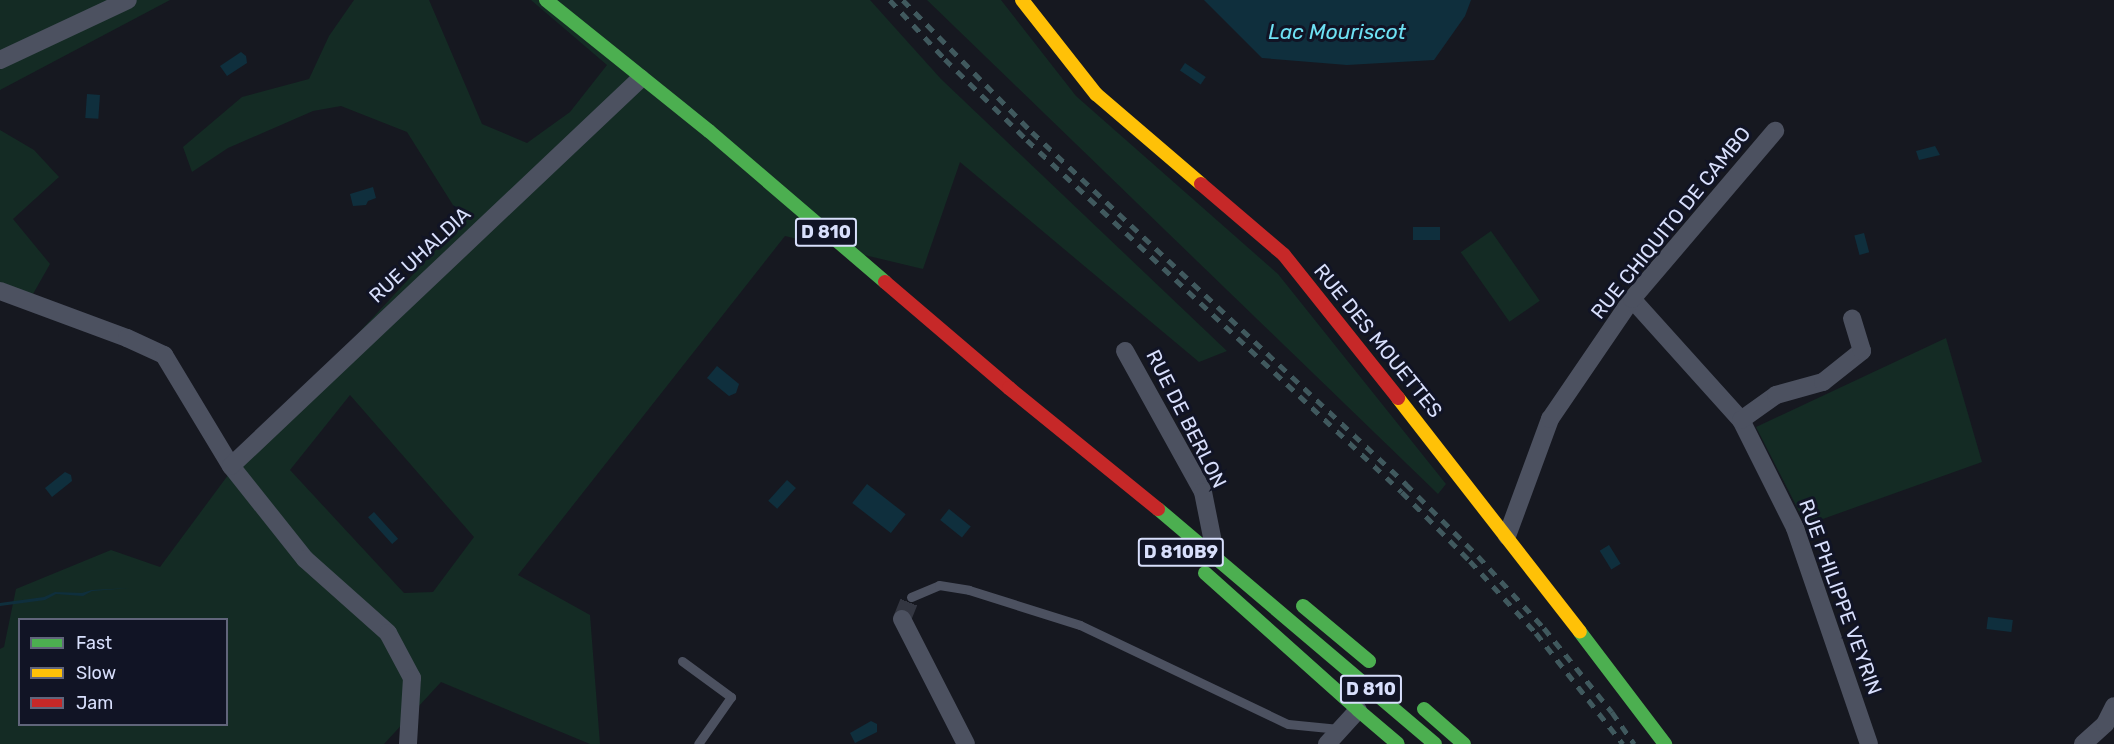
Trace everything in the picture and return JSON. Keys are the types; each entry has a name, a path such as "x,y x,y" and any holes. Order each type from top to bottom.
{"main road":[{"name":"D 810","path":"546,0 709,131 1010,388 1160,510 1435,744"},
{"name":"RUE DES MOUETTES","path":"1022,0 1096,94 1284,255 1507,536 1665,744"},
{"path":"1010,388 1130,505"},
{"path":"1160,510 1230,551"},
{"name":"D 810B9","path":"1191,560 1398,744"},
{"path":"1291,596 1378,670"},
{"path":"1413,699 1464,744"}],"street":[{"path":"0,60 128,0"},
{"name":"RUE UHALDIA","path":"231,465 641,78"},
{"name":"RUE CHIQUITO DE CAMBO","path":"1507,536 1550,419 1632,299 1775,131"},
{"path":"0,291 127,338 164,355 231,465 305,559 388,633 412,678 408,744"},
{"name":"RUE PHILIPPE VEYRIN","path":"1632,299 1741,420 1795,528 1869,744"},
{"path":"1741,420 1776,395 1823,382 1862,351 1852,319"},
{"name":"RUE DE BERLON","path":"1125,351 1203,492 1213,542"},
{"path":"902,619 966,744"},
{"path":"2083,744 2105,724 2114,706"},
{"path":"1327,744 1358,710"}],"lane":[{"path":"911,597 939,585 969,590 1080,625 1288,724 1339,729"},
{"path":"682,661 731,697 698,744"}],"green space":[{"path":"0,0 170,0 0,90"},
{"path":"354,0 429,0 482,124 527,143 570,112 607,65 531,0 870,0 941,79 1227,351 1199,362 960,162 923,269 785,236 518,575 590,615 600,744 590,744 441,682 384,744 0,744 0,649 4,647 16,589 111,550 160,567 237,463 463,221 407,132 341,106 313,111 228,148 192,172 183,147 242,97 309,79 329,36","holes":["350,395 474,537 433,592 404,593 290,470"]},
{"path":"927,0 1001,0 1076,96 1278,274 1446,484 1438,494"},
{"path":"0,130 34,150 59,177 13,219 50,264 33,294 0,284"},
{"path":"1491,231 1540,301 1509,322 1461,252"},
{"path":"1946,338 1982,462 1806,525 1756,427"}],"water":[{"name":"Lac Mouriscot","path":"1204,0 1471,0 1465,16 1434,60 1347,65 1262,58"},
{"path":"241,52 246,56 247,63 227,76 220,66"},
{"path":"1185,63 1206,77 1201,84 1180,70"},
{"path":"87,94 100,95 98,119 85,118"},
{"path":"1935,146 1940,155 1919,160 1916,151"},
{"path":"373,187 376,198 368,201 366,205 353,206 350,194"},
{"path":"1413,227 1440,227 1440,240 1413,240"},
{"path":"1864,233 1869,252 1860,255 1854,236"},
{"path":"717,366 739,384 736,393 729,396 707,378"},
{"path":"65,472 71,475 72,481 52,497 45,488"},
{"path":"787,480 796,488 777,509 768,501"},
{"path":"867,484 906,514 891,533 852,503"},
{"path":"949,509 971,527 962,538 940,520"},
{"path":"374,512 398,539 392,544 368,517"},
{"path":"1609,545 1621,564 1611,569 1600,551"},
{"path":"130,588 92,591 83,596 56,594 45,600 0,606 0,603 44,597 55,592 82,593 92,590"},
{"path":"1988,617 2013,620 2011,632 1987,629"},
{"path":"871,721 877,724 877,732 855,743 850,733"}],"tunnel":[{"path":"902,619 911,597"}],"railway":[{"path":"890,0 945,59 1027,140 1402,492 1470,561 1536,633 1623,744"},
{"path":"903,0 1032,132 1406,484 1478,556 1544,628 1612,712 1634,744"}],"traffic: fast":[{"path":"546,0 709,131 885,282"},
{"path":"1158,509 1435,744"},
{"path":"1205,573 1358,710"},
{"path":"1303,606 1369,661"},
{"path":"1580,632 1665,744"},
{"path":"1424,709 1464,744"},
{"path":"1358,710 1398,744"}],"traffic: slow":[{"path":"1022,0 1096,94 1201,184"},
{"path":"1398,398 1580,632"}],"traffic: jam":[{"path":"1201,184 1284,255 1398,398"},
{"path":"885,282 1009,388 1158,509"}]}
